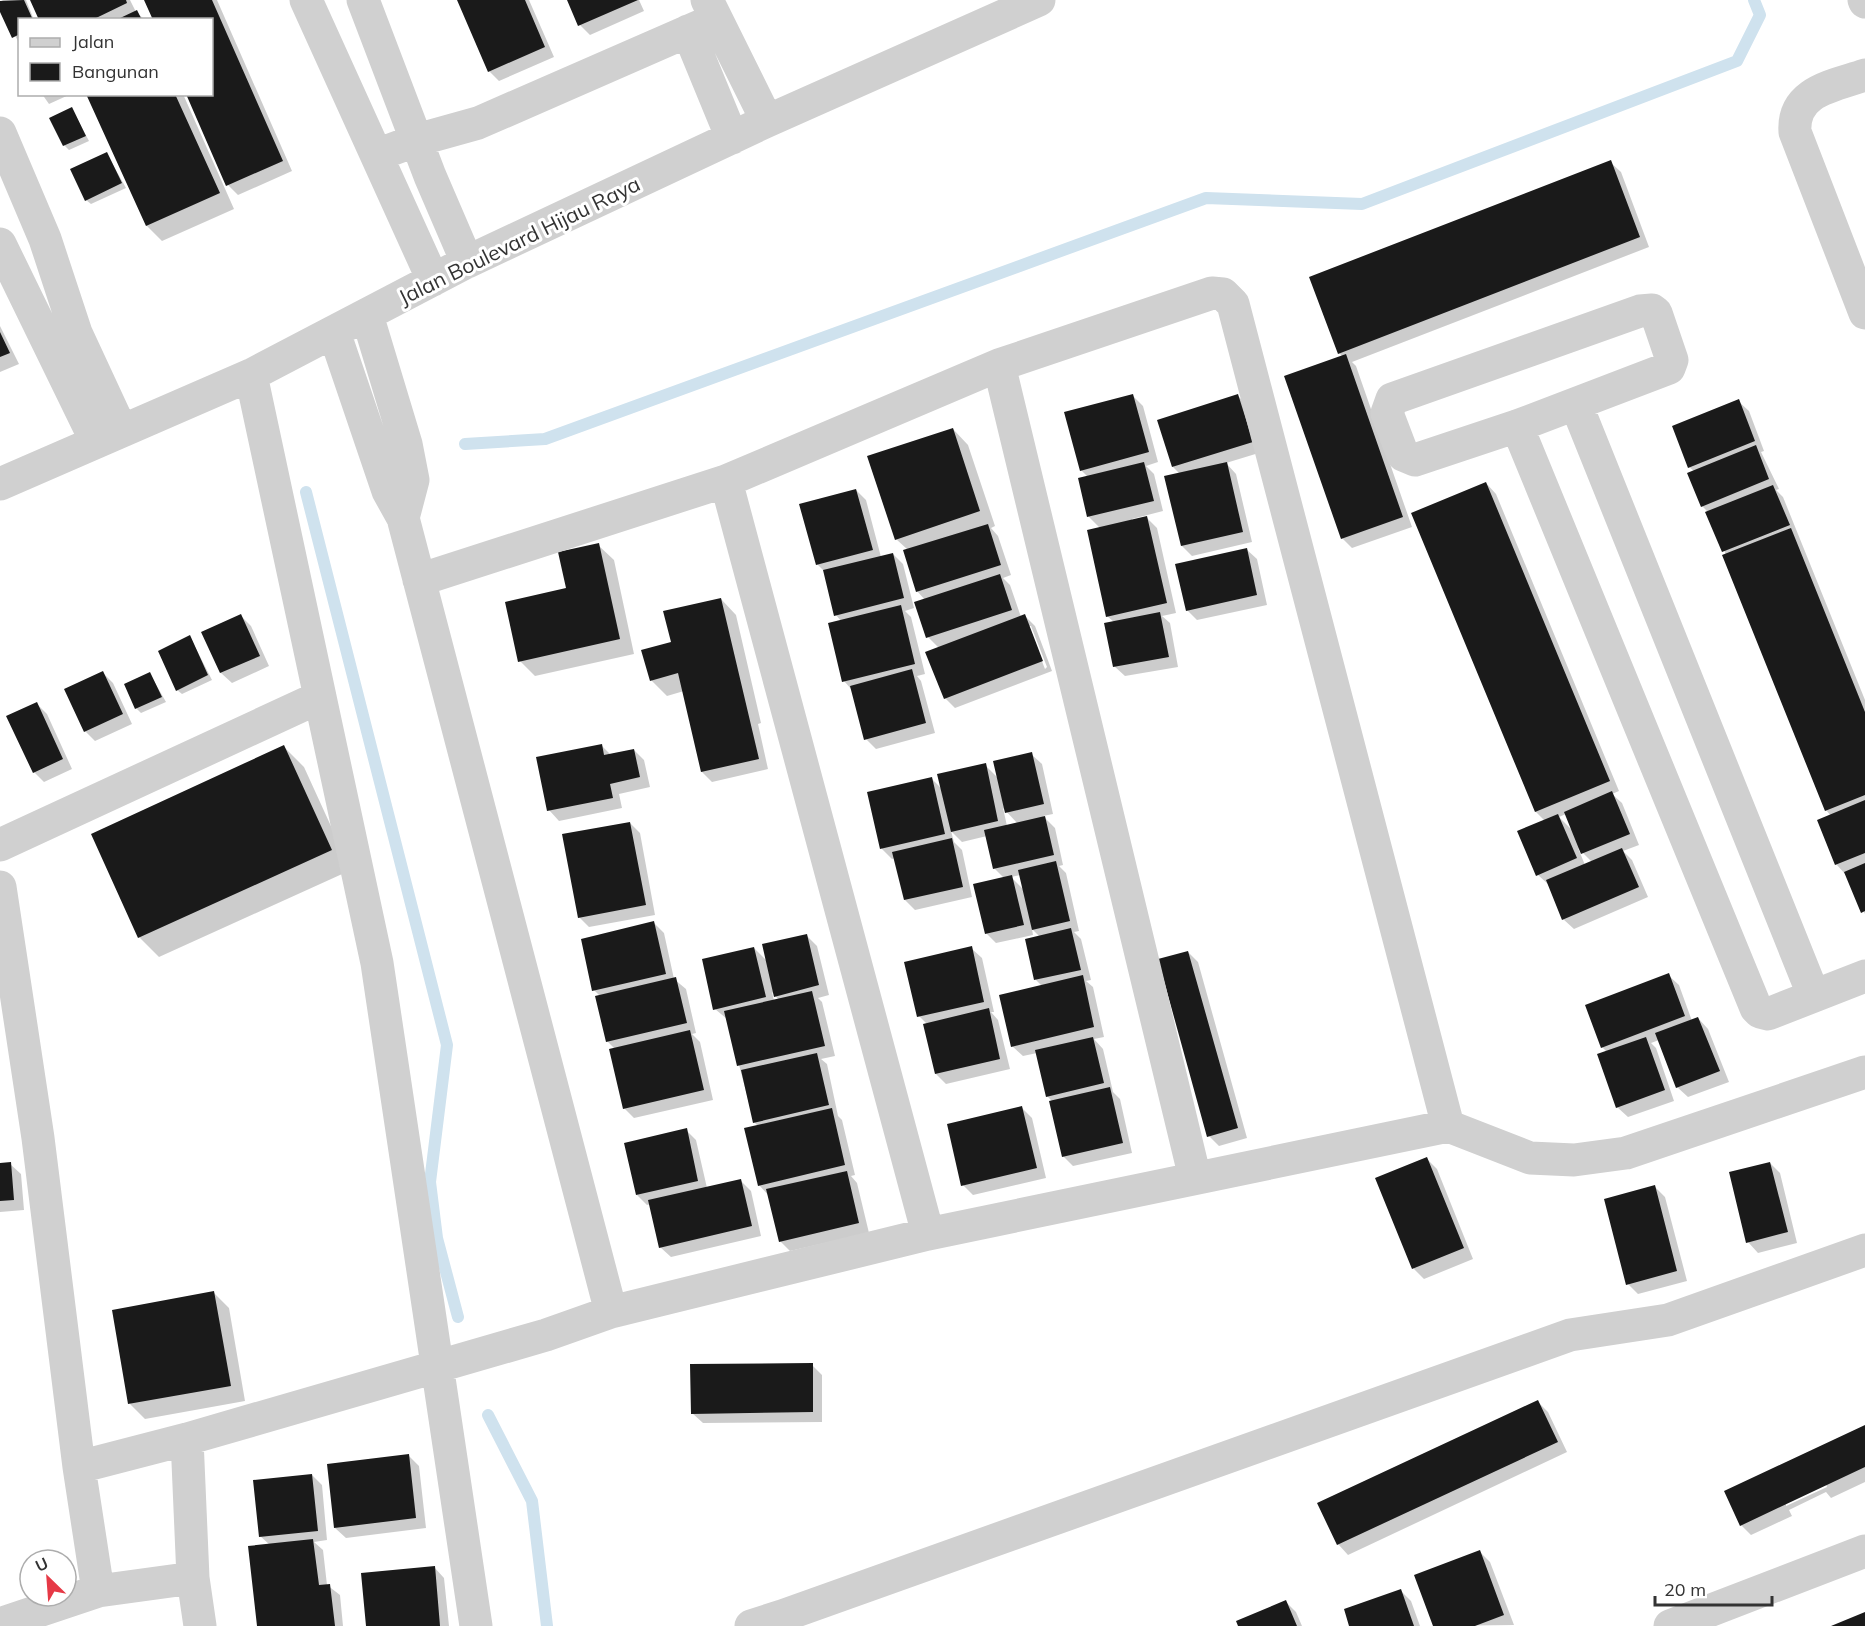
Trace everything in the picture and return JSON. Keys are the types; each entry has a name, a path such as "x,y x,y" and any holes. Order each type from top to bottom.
{"street":[{"path":"306,0 433,280"},
{"path":"363,0 433,183 467,262"},
{"name":"Jalan Boulevard Hijau Raya","path":"0,484 108,435 251,375 467,262 767,121 1039,0"},
{"path":"377,155 417,140 478,123 705,10"},
{"path":"705,10 735,55 767,121"},
{"path":"705,10 704,69 732,138"},
{"path":"1865,75 1813,93 1801,102 1794,120 1795,132 1865,313"},
{"path":"0,133 45,239 63,339"},
{"path":"0,244 63,339 108,435"},
{"path":"418,579 726,481 999,365 1212,293 1223,294 1233,304 1448,1125"},
{"path":"1652,310 1656,313 1672,360 1669,368 1576,404 1411,461 1403,456 1387,413 1392,399 1640,311 1652,310"},
{"path":"367,315 406,444 413,480 403,518"},
{"path":"334,332 388,491 403,518 611,1311"},
{"path":"999,365 1195,1178"},
{"path":"251,375 377,963 451,1362 476,1626"},
{"path":"1576,404 1813,994"},
{"path":"1517,426 1756,1008 1768,1014 1813,994 1865,976"},
{"path":"726,481 928,1233"},
{"path":"0,845 320,697"},
{"path":"0,887 10,1032 38,1138 79,1467 98,1591"},
{"path":"79,1467 187,1439 546,1335 611,1311 928,1233 1448,1125 1530,1158 1574,1160 1626,1153 1865,1072"},
{"path":"751,1626 784,1621 1570,1335 1668,1320 1865,1250"},
{"path":"187,1439 193,1578 200,1626"},
{"path":"1670,1626 1865,1551"},
{"path":"0,1624 98,1591 193,1578"}],"building":[{"path":"24,0 32,18 18,18 18,35 12,38 0,12 0,1"},
{"path":"30,0 126,0 127,3 96,18 38,18"},
{"path":"144,0 212,0 283,161 226,186 187,96 213,96 213,18 152,18"},
{"path":"457,0 525,0 545,47 488,72"},
{"path":"567,0 638,0 578,26"},
{"path":"137,10 141,18 120,18"},
{"path":"87,96 176,96 220,193 146,226"},
{"path":"72,107 86,136 63,146 49,118"},
{"path":"107,152 122,183 85,201 70,169"},
{"path":"1611,160 1640,237 1338,354 1309,277"},
{"path":"0,332 10,353 0,357"},
{"path":"1346,354 1403,517 1341,539 1284,376"},
{"path":"1133,394 1149,452 1080,471 1064,412"},
{"path":"1238,394 1253,442 1172,467 1157,420"},
{"path":"1739,399 1755,441 1688,468 1672,426"},
{"path":"953,428 980,511 895,540 867,456"},
{"path":"1756,445 1769,479 1701,507 1687,473"},
{"path":"1144,462 1154,501 1087,517 1078,478"},
{"path":"1227,462 1243,532 1181,546 1164,476"},
{"path":"1486,482 1610,781 1535,812 1411,513"},
{"path":"1773,485 1790,525 1722,552 1705,512"},
{"path":"856,489 873,550 816,565 799,504"},
{"path":"1147,516 1167,603 1106,617 1087,530"},
{"path":"988,524 1001,565 916,592 903,550"},
{"path":"1791,528 1865,712 1865,795 1825,811 1722,555"},
{"path":"599,543 620,639 518,662 505,602 566,588 558,552"},
{"path":"1247,548 1257,595 1186,611 1175,564"},
{"path":"893,553 904,598 834,616 823,570"},
{"path":"1000,574 1012,610 926,638 914,602"},
{"path":"721,598 759,759 701,772 678,673 650,681 641,650 671,642 663,611"},
{"path":"901,605 915,664 842,682 828,623"},
{"path":"1160,612 1169,657 1113,667 1104,623"},
{"path":"241,614 260,656 220,673 201,632"},
{"path":"1025,614 1043,661 944,699 925,652"},
{"path":"190,635 208,675 176,691 158,651"},
{"path":"912,669 926,723 864,740 850,686"},
{"path":"103,671 123,714 84,732 64,689"},
{"path":"150,672 162,697 135,709 124,684"},
{"path":"37,702 63,759 33,773 6,716"},
{"path":"602,744 604,755 634,749 640,777 610,784 613,798 547,811 536,757"},
{"path":"284,745 332,850 138,938 91,834"},
{"path":"1032,752 1044,804 1005,813 993,761"},
{"path":"986,763 998,821 951,832 937,774"},
{"path":"932,777 945,834 880,849 867,792"},
{"path":"1612,791 1630,834 1581,854 1564,812"},
{"path":"1865,800 1865,853 1835,865 1817,820"},
{"path":"1558,814 1577,858 1536,876 1517,831"},
{"path":"1045,816 1054,855 993,869 984,830"},
{"path":"630,822 646,905 578,918 562,834"},
{"path":"952,838 963,887 904,900 892,852"},
{"path":"1622,848 1639,887 1562,920 1546,880"},
{"path":"1056,861 1070,921 1032,930 1018,870"},
{"path":"1865,863 1865,911 1861,913 1844,872"},
{"path":"1012,875 1024,925 985,934 973,884"},
{"path":"654,921 666,974 592,991 581,939"},
{"path":"1071,928 1081,970 1034,980 1025,939"},
{"path":"807,934 819,985 774,997 762,944"},
{"path":"972,946 984,1002 917,1017 904,962"},
{"path":"754,947 766,997 713,1010 702,959"},
{"path":"1188,951 1238,1128 1207,1137 1158,959"},
{"path":"1669,973 1685,1016 1601,1048 1585,1005"},
{"path":"1083,975 1094,1027 1011,1047 999,995"},
{"path":"676,977 687,1023 606,1042 595,996"},
{"path":"812,991 825,1046 737,1066 724,1011"},
{"path":"989,1008 1000,1059 935,1074 923,1024"},
{"path":"1698,1017 1720,1071 1676,1088 1655,1033"},
{"path":"690,1030 704,1090 623,1109 609,1049"},
{"path":"1093,1037 1104,1083 1046,1097 1035,1050"},
{"path":"1646,1037 1665,1090 1616,1108 1597,1054"},
{"path":"817,1053 829,1105 753,1123 741,1070"},
{"path":"1110,1087 1123,1143 1062,1157 1049,1101"},
{"path":"1022,1106 1037,1168 961,1186 947,1124"},
{"path":"832,1108 845,1165 758,1186 744,1128"},
{"path":"687,1128 698,1181 636,1195 624,1143"},
{"path":"1427,1157 1464,1248 1412,1269 1375,1178"},
{"path":"11,1162 14,1200 0,1201 0,1163"},
{"path":"1770,1162 1788,1232 1746,1243 1729,1172"},
{"path":"847,1171 859,1223 779,1242 766,1189"},
{"path":"741,1179 752,1226 659,1248 648,1200"},
{"path":"1655,1185 1677,1271 1626,1285 1604,1199"},
{"path":"214,1291 231,1386 128,1404 112,1310"},
{"path":"813,1363 813,1412 691,1414 690,1364"},
{"path":"1538,1400 1558,1442 1337,1545 1317,1503"},
{"path":"1865,1425 1865,1467 1740,1526 1724,1491"},
{"path":"409,1454 416,1518 334,1528 327,1464"},
{"path":"312,1474 318,1531 259,1537 253,1480"},
{"path":"313,1539 319,1585 330,1584 335,1626 257,1626 248,1546"},
{"path":"1480,1550 1504,1615 1475,1626 1433,1626 1414,1575"},
{"path":"435,1566 440,1626 366,1626 361,1573"},
{"path":"1401,1589 1414,1626 1349,1626 1344,1609"},
{"path":"1286,1600 1297,1626 1238,1626 1236,1621"},
{"path":"1865,1612 1865,1626 1831,1626"}],"waterway":[{"path":"465,444 545,439 1206,198 1362,204 1737,61 1760,15 1754,0"},
{"path":"306,492 447,1045 430,1182 437,1238 458,1317"},
{"path":"488,1415 532,1501 547,1626"}]}
